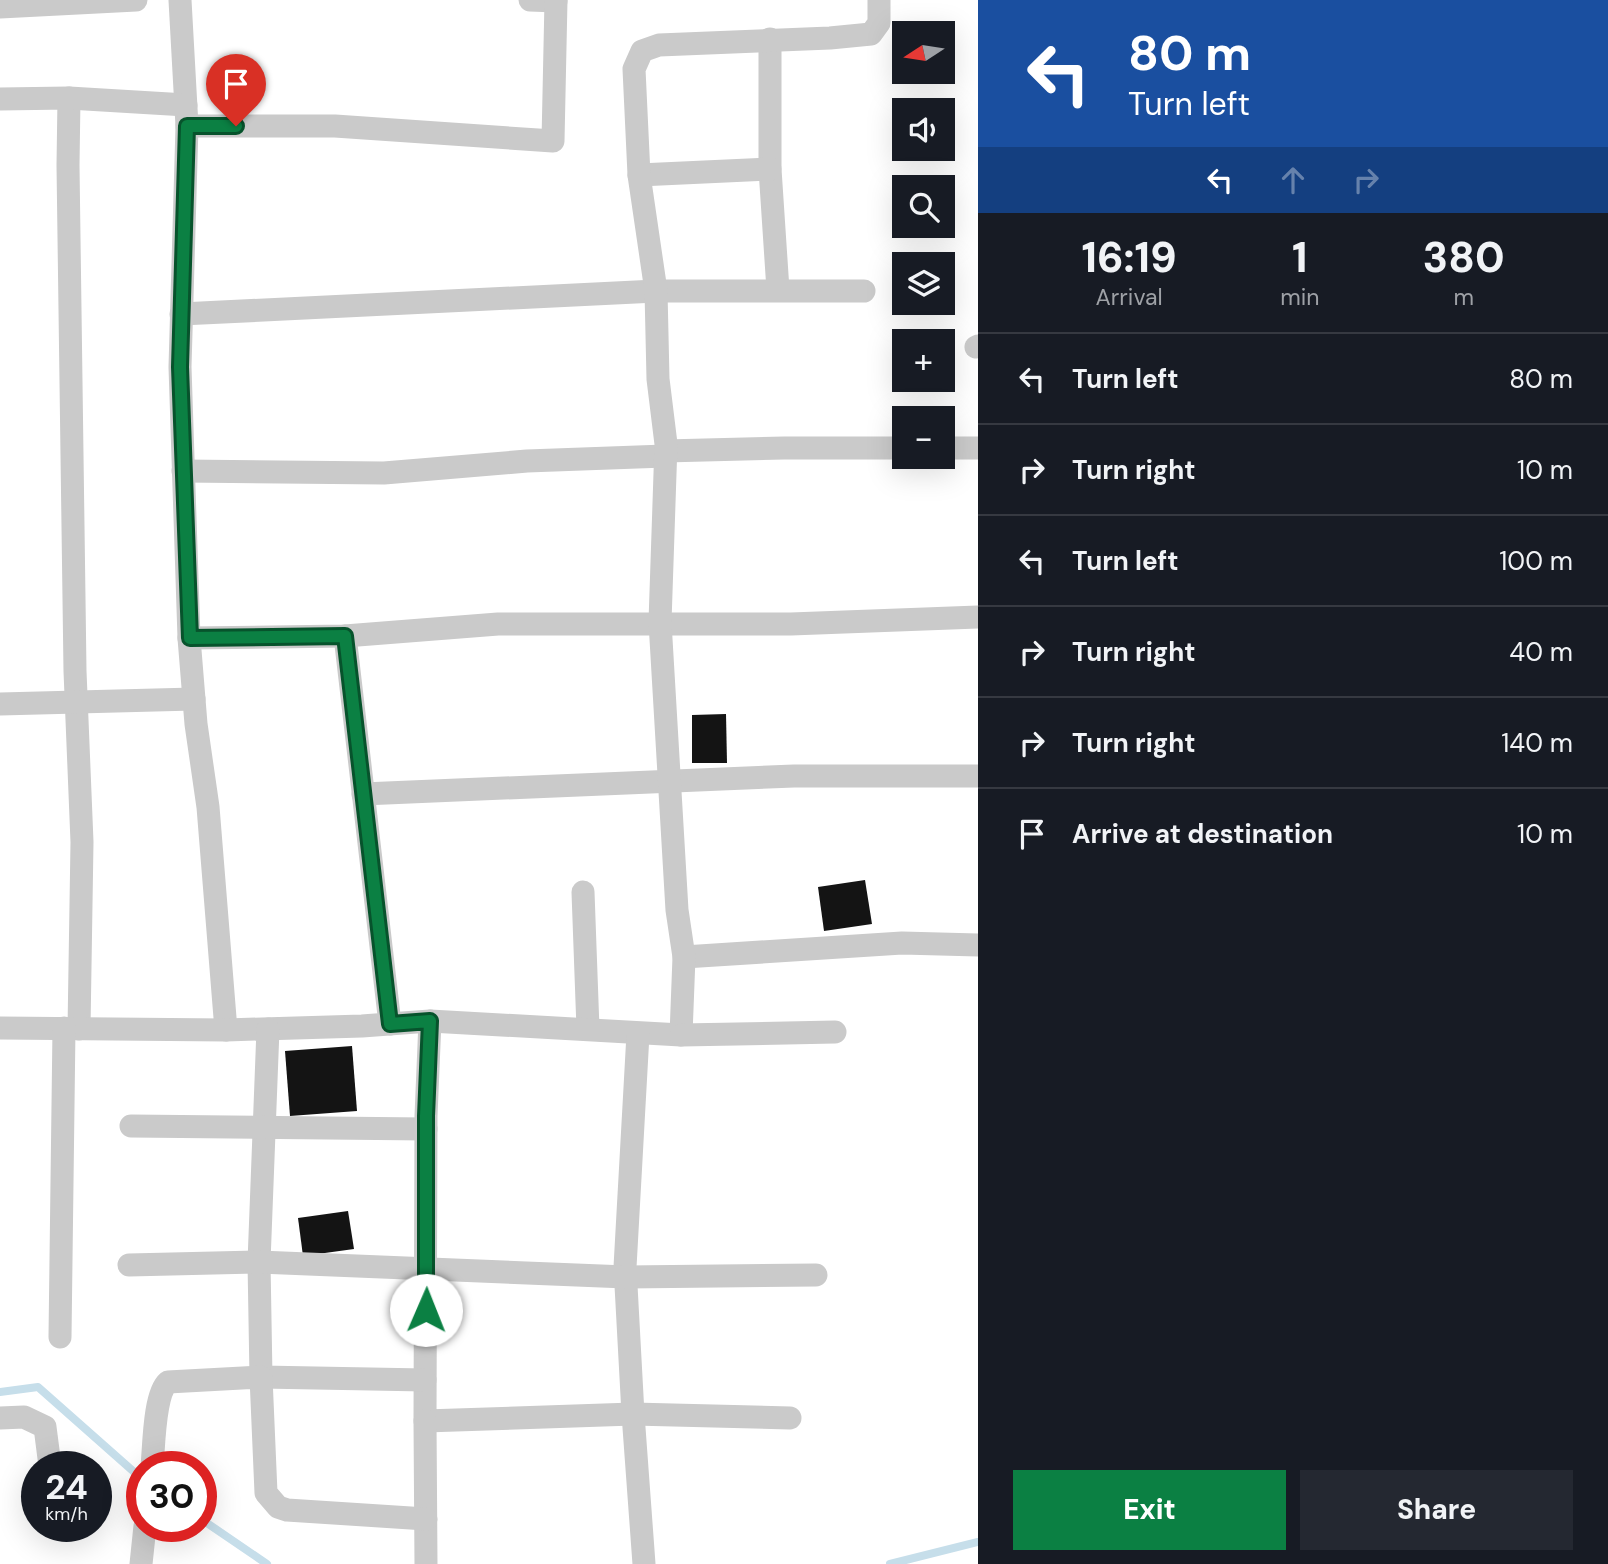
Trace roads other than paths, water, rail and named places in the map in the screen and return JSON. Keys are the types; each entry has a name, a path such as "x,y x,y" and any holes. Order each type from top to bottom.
{"street":[{"path":"0,7 136,0"},
{"path":"180,0 186,115 180,367 190,638 194,699 208,807 226,1030"},
{"path":"0,99 69,97 186,115 553,141 556,0 530,0"},
{"path":"681,1035 684,957 677,910 660,622 665,454 658,379 656,291 639,176 634,69 642,51 659,45 871,34 879,23 879,0"},
{"path":"770,39 770,169 778,290"},
{"path":"60,1337 71,1028 82,842 76,702 69,97"},
{"path":"639,176 770,169"},
{"path":"181,314 656,291 864,291"},
{"path":"183,471 384,473 527,461 783,448 892,448"},
{"path":"955,448 978,448"},
{"path":"190,638 345,636 498,624 790,624 978,617"},
{"path":"345,636 390,1024"},
{"path":"0,704 194,699"},
{"path":"363,794 794,776 978,776"},
{"path":"583,892 589,1029"},
{"path":"684,957 902,943 978,945"},
{"path":"0,1028 226,1030 430,1021 638,1034 835,1032"},
{"path":"426,1564 426,1129 430,1021"},
{"path":"268,1029 259,1262 266,1493 278,1507 287,1510 426,1519"},
{"path":"638,1034 626,1277 632,1414 644,1564"},
{"path":"131,1126 426,1129"},
{"path":"129,1265 259,1262 626,1277 816,1275"},
{"path":"154,1451 159,1399 162,1387 168,1382 261,1377 425,1380"},
{"path":"425,1421 632,1414 790,1418"},
{"path":"0,1418 24,1418 45,1427 48,1451"},
{"path":"141,1564 143,1542"}],"waterway":[{"path":"0,1392 38,1387 126,1465"},
{"path":"217,1530 267,1564"},
{"path":"890,1564 978,1542"}]}
